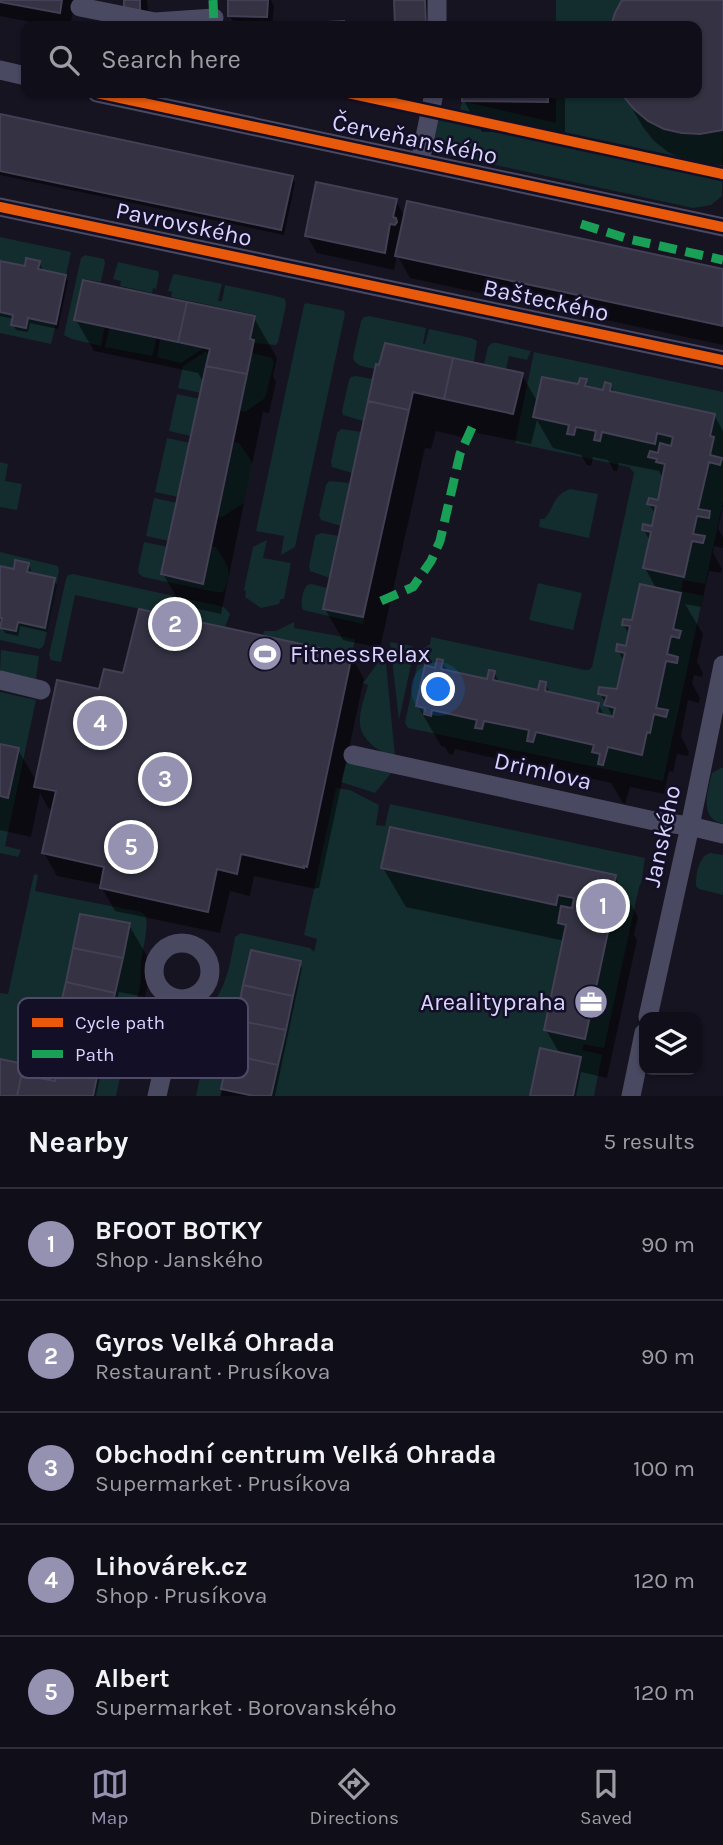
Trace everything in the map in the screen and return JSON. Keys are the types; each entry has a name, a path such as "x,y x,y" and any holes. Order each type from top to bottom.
{"street":[{"path":"437,0 437,21"},
{"path":"80,7 150,21"},
{"path":"163,21 214,15"},
{"path":"0,70 21,75"},
{"name":"Červeňanského","path":"120,98 723,227"},
{"path":"420,162 433,98"},
{"name":"Pavrovského","path":"0,207 360,282"},
{"name":"Bašteckého","path":"360,282 723,359"},
{"name":"Janského","path":"649,1012 723,665"},
{"path":"0,680 41,690"},
{"name":"Drimlova","path":"353,755 723,835"},
{"path":"631,1096 639,1057"},
{"path":"157,1096 161,1078"}],"green space":[{"path":"556,0 622,0 613,21 556,21"},
{"path":"556,98 625,98 641,115 666,129 694,135 723,130 722,196 711,205 693,208 435,152 432,142 436,119 457,123 462,101 556,123"},
{"path":"0,237 71,252 66,275 38,269 40,262 26,258 25,266 0,261"},
{"path":"85,255 104,259 105,263 101,282 84,279 75,319 105,325 101,346 64,335 81,258"},
{"path":"118,262 158,271 156,289 153,288 152,293 120,286 121,281 113,279"},
{"path":"175,274 222,284 218,301 222,301 225,285 285,299 286,305 276,345 255,343 252,338 256,315 171,297 172,292 168,291"},
{"path":"306,303 341,310 345,314 295,547 281,555 284,536 256,531"},
{"path":"0,312 56,324 51,344 0,333"},
{"path":"369,316 426,328 423,344 429,329 471,338 477,341 474,362 385,343 379,365 376,364 375,369 361,366 353,357 361,321"},
{"path":"110,326 157,336 152,356 105,347"},
{"path":"161,337 205,347 181,363 157,357"},
{"path":"492,343 531,351 527,360 509,356 506,369 484,364 488,347"},
{"path":"205,352 209,353 201,393 178,388 183,366"},
{"path":"534,352 723,392 723,502 705,584 683,580 681,591 703,596 663,781 408,728 405,723 420,651 430,644 431,637 585,670 592,667 634,473 629,467 515,443","holes":["542,377 578,384 580,378 586,379 585,386 603,390 605,382 611,384 610,391 715,414 710,436 714,437 710,455 722,458 720,464 709,462 698,509 710,511 709,518 697,516 693,534 705,536 704,542 692,541 684,577 643,568 651,532 642,530 643,525 652,526 656,506 647,504 649,498 658,500 665,464 649,457 650,452 658,453 661,444 671,446 673,437 657,433 654,444 602,432 599,441 594,440 596,431 576,427 574,435 568,434 569,425 533,417","640,585 673,629 681,632 679,638 671,636 667,654 678,657 677,663 666,661 656,708 667,710 666,717 654,714 642,755 608,747 606,755 598,764 600,754 592,752 594,745 536,732 533,742 527,740 529,730 484,721 481,729 475,728 477,720 432,710 431,715 425,708 416,706 425,666 435,668 437,659 443,661 441,669 487,679 489,670 494,671 493,680 538,690 546,682 545,691 599,703 597,713 613,717 615,708 605,705 608,689 617,689 630,626 622,625 623,619 632,620"]},
{"path":"252,353 272,358 274,363 265,398 245,412 240,411"},
{"path":"356,376 373,379 363,421 343,415 342,411 349,380"},
{"path":"177,394 200,399 191,436 169,431"},
{"path":"341,429 362,432 352,473 332,467 337,433"},
{"path":"167,438 190,443 178,497 155,492"},
{"path":"233,442 239,443 252,466 244,503 222,517 217,516"},
{"path":"0,462 8,464 5,481 22,484 17,510 0,507"},
{"path":"329,481 350,483 341,526 321,520 319,515"},
{"path":"570,489 598,494 589,538 539,527 540,519 548,515 557,498"},
{"path":"154,498 177,503 169,541 146,536"},
{"path":"322,533 339,536 330,578 310,571 309,566 315,537"},
{"path":"267,540 263,558 291,563 284,599 281,599 279,604 261,608 245,597 244,590 253,547"},
{"path":"144,542 168,547 216,547 229,573 223,592 143,577 138,570"},
{"path":"0,552 58,566 44,645 40,649 0,640 0,628 15,631 18,622 45,627 55,578 27,572 29,563 16,560 14,569 0,566"},
{"path":"73,574 224,607 230,614 225,627 75,595 61,662 51,660 49,655 66,579"},
{"path":"538,583 582,593 573,630 529,620"},
{"path":"307,585 328,588 324,609 364,618 363,624 303,610 303,594"},
{"path":"294,622 294,628 355,639 352,655 263,636 264,631 276,631"},
{"path":"390,642 412,646 414,651 399,720"},
{"path":"1,650 39,656 36,679 0,671"},
{"path":"385,653 395,757 373,745 364,735 360,724 368,685 363,683"},
{"path":"0,692 36,700 5,846 21,850 18,857 0,853 0,796 9,797 19,749 0,744"},
{"path":"346,763 392,772 375,793 341,782"},
{"path":"721,768 723,824 715,821 707,810 712,773"},
{"path":"336,788 350,790 379,805 376,825 385,826 390,804 645,858 604,1048 584,1044 582,1050 602,1055 594,1096 573,1096 581,1057 540,1048 530,1096 271,1096 300,961 251,950 241,998 217,998 226,977 235,937 241,933 310,948 314,952 317,939 304,935","holes":["390,827 616,875 611,898 615,899 584,1039 544,1030 566,925 558,923 561,906 572,908 574,898 558,895 555,905 381,868"]},
{"path":"710,853 723,855 723,895 696,886 700,862"},
{"path":"34,874 38,875 35,891 141,912 146,916 137,998 114,998 130,923 80,914 62,998 18,998 18,1063 0,1059 0,993 8,994"},
{"path":"97,1078 120,1078 116,1096 93,1096"},
{"path":"200,1078 224,1078 220,1096 196,1096"}],"building":[{"path":"0,0 62,0 60,13"},
{"path":"124,0 140,0 140,11 124,10"},
{"path":"228,0 268,0 267,17 228,16"},
{"path":"394,0 425,0 426,21 395,21"},
{"path":"622,0 723,0 723,130 700,134 664,129 648,121 625,98 702,98 702,21 613,21"},
{"path":"462,98 548,98 548,102 462,101"},
{"path":"0,114 293,176 281,230 0,171"},
{"path":"316,182 397,199 393,217 397,222 395,225 390,224 385,253 305,236"},
{"path":"407,201 723,269 723,326 395,256"},
{"path":"26,258 40,261 38,269 66,275 56,324 28,318 26,328 11,325 13,315 0,312 0,261 25,266"},
{"path":"83,280 187,302 178,342 74,320"},
{"path":"187,302 255,316 250,339 254,340 247,374 206,366 210,349 178,342"},
{"path":"385,343 453,358 444,399 413,392 409,410 368,401 376,364 379,365"},
{"path":"453,358 523,373 513,414 444,399"},
{"path":"206,366 247,374 203,584 161,574"},
{"path":"542,377 578,384 580,378 587,379 585,386 603,390 605,382 611,384 610,391 715,414 710,436 714,437 710,455 722,458 720,465 709,462 698,509 710,511 709,518 697,516 693,534 705,536 703,543 692,541 684,577 643,568 651,532 642,530 643,524 652,526 656,506 647,504 649,498 658,500 665,464 648,457 650,451 658,453 660,443 671,446 673,437 657,433 655,444 602,432 600,441 594,440 596,431 576,427 574,435 567,434 569,425 533,417"},
{"path":"368,401 409,410 363,617 323,609"},
{"path":"15,560 29,563 27,572 55,578 45,628 18,622 16,631 0,628 0,566 14,569"},
{"path":"640,584 681,593 673,629 681,631 679,638 671,636 667,654 678,657 677,663 666,661 656,708 668,710 666,717 654,714 642,755 608,747 603,765 598,764 600,754 592,752 594,745 536,732 533,742 527,741 529,730 484,721 482,729 475,728 477,720 432,710 431,716 424,714 425,708 416,706 425,665 435,668 437,659 443,660 441,669 487,679 489,670 495,671 493,680 538,690 540,681 546,682 545,691 599,703 597,713 613,717 615,708 604,705 607,696 598,694 599,687 617,689 625,653 616,651 617,644 626,646 630,626 622,625 623,619 632,620"},
{"path":"139,609 352,655 307,867 241,854 237,874 217,869 208,912 100,888 104,867 42,853 56,791 34,787 57,680 99,689 104,669 123,673"},
{"path":"0,744 19,748 8,798 0,796"},
{"path":"390,827 616,875 611,898 615,899 585,1039 544,1030 566,925 558,923 561,906 572,908 574,898 558,895 556,905 381,868"},
{"path":"80,914 130,923 123,958 73,948"},
{"path":"73,948 123,958 115,993 66,982"},
{"path":"251,950 301,961 293,996 243,985"},
{"path":"66,982 115,993 114,998 62,998"},
{"path":"243,985 293,996 286,1030 248,1022 248,998 240,998"},
{"path":"248,1022 286,1030 278,1065 248,1058"},
{"path":"540,1048 581,1057 573,1096 530,1096"},
{"path":"248,1058 278,1065 271,1096 254,1096 221,1089 223,1078 248,1078"},
{"path":"0,1059 18,1063 18,1078 21,1078 17,1096 0,1096"},
{"path":"21,1078 55,1081 56,1078 97,1078 93,1096 17,1096"}],"marked path":[{"path":"213,0 214,21"},
{"path":"581,224 629,239 723,260"},
{"path":"381,601 413,587 431,561 440,541 460,454 474,423"}],"cycle path":[{"path":"120,98 723,227"},
{"path":"371,98 723,174"},
{"path":"0,207 723,360"}],"place":[{"name":"Gyros Velká Ohrada","path":"175,624"},
{"name":"FitnessRelax","path":"265,654"},
{"name":"Lihovárek.cz","path":"100,723"},
{"name":"Obchodní centrum Velká Ohrada","path":"165,779"},
{"name":"Albert","path":"131,847"},
{"name":"BFOOT BOTKY","path":"603,906"},
{"name":"Arealitypraha","path":"591,1002"}]}
